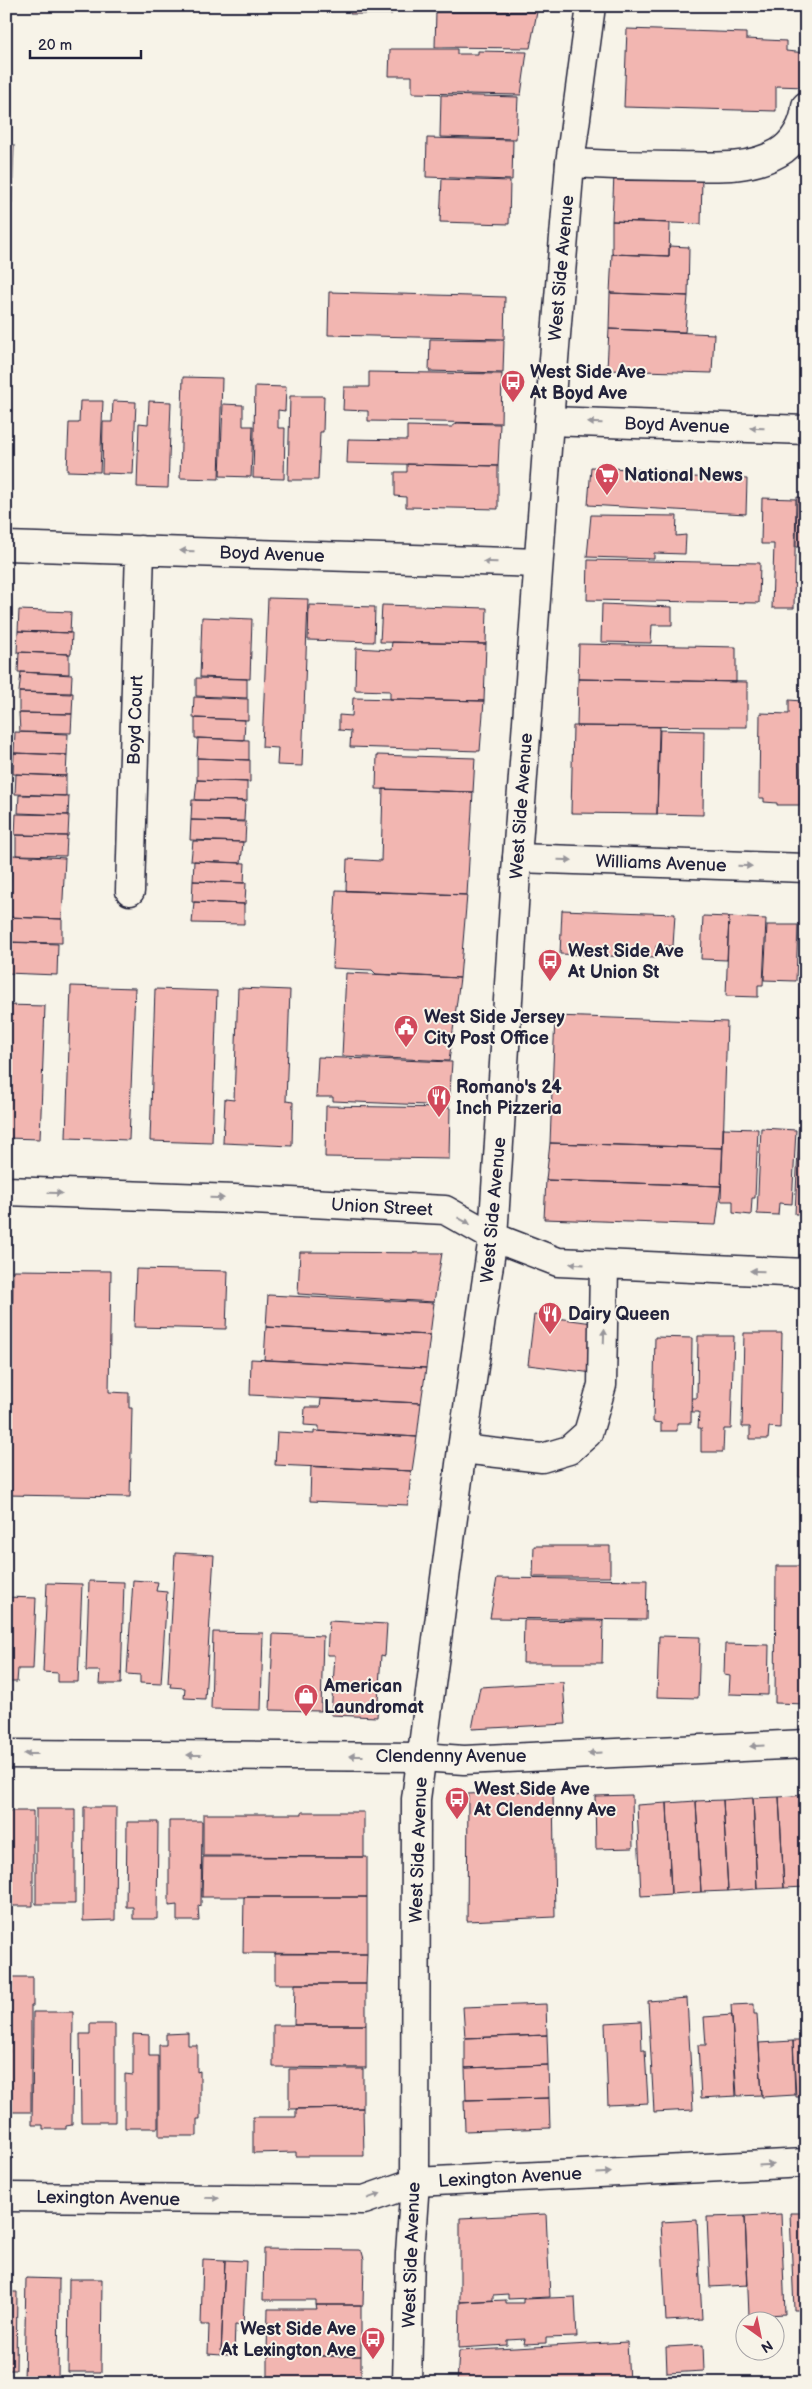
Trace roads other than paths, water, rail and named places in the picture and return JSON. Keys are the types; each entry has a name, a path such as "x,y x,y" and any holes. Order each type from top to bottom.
{"street":[{"name":"West Side Avenue","path":"407,2383 410,2253 414,2182 416,1799 462,1449 493,1237 517,858 548,421 570,163 591,6"},
{"path":"570,163 732,167 779,153 793,141 805,118 806,106"},
{"name":"Boyd Avenue","path":"548,421 806,430"},
{"name":"Boyd Avenue","path":"6,546 538,563"},
{"name":"Boyd Court","path":"130,891 140,550"},
{"name":"Williams Avenue","path":"517,858 806,868"},
{"name":"Union Street","path":"6,1191 235,1199 446,1210 493,1237 558,1262 604,1266 806,1272"},
{"path":"462,1449 542,1458 569,1450 588,1433 602,1385 604,1266"},
{"name":"Clendenny Avenue","path":"6,1754 422,1757 464,1760 806,1744"},
{"name":"Lexington Avenue","path":"6,2197 364,2200 414,2182 806,2163"}],"place":[{"name":"West Side Ave At Boyd Ave","path":"513,403"},
{"name":"National News","path":"607,496"},
{"name":"West Side Ave At Union St","path":"550,982"},
{"name":"West Side Jersey City Post Office","path":"406,1048"},
{"name":"Romano's 24 Inch Pizzeria","path":"439,1118"},
{"name":"Dairy Queen","path":"550,1335"},
{"name":"American Laundromat","path":"306,1717"},
{"name":"West Side Ave At Clendenny Ave","path":"457,1820"},
{"name":"West Side Ave At Lexington Ave","path":"373,2360"}]}
